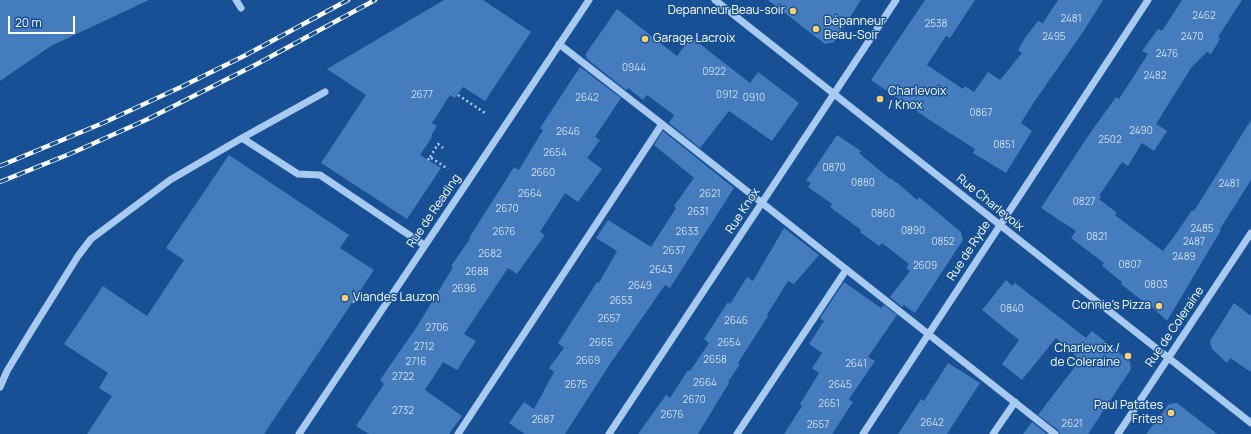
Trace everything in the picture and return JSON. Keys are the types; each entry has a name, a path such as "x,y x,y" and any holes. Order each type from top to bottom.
{"street":[{"path":"236,0 242,8"},
{"name":"Rue de Reading","path":"299,434 589,0"},
{"name":"Rue Charlevoix","path":"715,0 1251,423"},
{"name":"Rue Knox","path":"609,434 896,0"},
{"name":"Rue de Ryde","path":"863,434 1148,0"},
{"path":"559,44 1055,434"},
{"path":"0,387 7,370 87,244 170,180 325,92"},
{"path":"458,434 662,124"},
{"path":"242,138 298,174 320,175 424,246"},
{"name":"Rue de Coleraine","path":"1118,434 1251,233"},
{"path":"737,434 846,270"},
{"path":"993,434 1015,402"}],"path":[{"path":"458,95 485,113"},
{"path":"443,148 438,144 429,158 448,169"},
{"path":"352,301 357,304"}],"building":[{"path":"0,0 149,0 51,46 0,81"},
{"path":"444,0 483,0 531,32 485,101 463,87 455,98 450,95 432,123 437,126 431,136 432,137 420,155 441,168 407,219 321,163 366,95 327,69"},
{"path":"768,0 861,0 834,42 825,44"},
{"path":"925,0 975,0 950,38 946,36 927,65 963,89 965,86 974,92 988,72 1000,80 1022,53 1018,50 1025,38 1038,21 1043,23 1058,0 1103,0 1021,123 1032,131 1006,173 973,153 975,149 871,80"},
{"path":"1182,0 1242,0 1218,37 1220,39 1211,54 1207,52 1191,68 1156,124 1167,131 1154,151 1142,143 1128,166 1122,162 1099,196 1101,196 1099,199 1117,213 1115,215 1163,251 1192,210 1194,211 1251,120 1251,180 1220,229 1221,230 1167,321 1151,306 1150,307 1121,284 1122,282 1102,266 1104,263 1071,238 1076,231 1041,208 1086,139 1116,97 1119,99 1148,54 1142,51 1158,29 1162,31"},
{"path":"617,9 677,56 691,37 750,83 758,72 799,103 772,141 729,111 700,148 669,123 674,115 647,95 643,100 628,88 626,90 586,58 587,56 585,55"},
{"path":"580,67 621,98 595,137 600,140 587,158 602,169 578,202 565,193 540,232 545,235 517,274 508,268 464,334 476,341 457,370 443,362 425,390 462,416 449,434 369,434 356,426 384,384 380,380 418,325 453,267 451,266 470,239 469,238 514,167 519,170 543,130 540,128"},
{"path":"663,131 734,188 670,288 665,285 610,364 565,434 525,434 509,423 524,402 534,409 554,372 549,368 564,348 558,343 597,282 599,283 617,251 596,238 608,220 651,247 676,208 674,206 694,178 654,145"},
{"path":"837,135 861,151 859,153 890,179 900,185 917,200 919,197 961,232 963,240 915,313 904,305 902,307 890,297 910,271 906,268 909,264 882,243 879,246 860,232 861,230 830,207 832,204 808,187 811,183 806,181"},
{"path":"229,155 349,235 340,248 374,270 264,434 87,434 112,396 99,388 108,373 64,344 103,286 147,316 184,260 166,248"},
{"path":"784,228 819,255 794,284 788,281 738,363 740,364 698,434 638,434 666,395 670,398 688,370 690,371 709,343 704,339 728,302 730,304 747,277 753,281"},
{"path":"1006,280 1012,286 1015,283 1086,338 1092,331 1130,361 1131,369 1088,434 1060,434 1058,430 1038,415 1080,360 1056,338 1022,380 1002,364 1019,340 982,310"},
{"path":"844,282 881,308 884,305 897,315 868,357 875,361 849,399 853,402 832,434 784,434 802,406 800,404 819,373 812,368 822,353 809,344 824,321 820,318"},
{"path":"1234,303 1251,316 1251,372 1230,358 1227,363 1212,349 1210,341"},
{"path":"948,363 980,383 947,434 898,434 921,399 924,401"},
{"path":"1177,403 1217,434 1146,434 1169,404"},
{"path":"1032,422 1047,434 1023,434"}],"railway":[{"path":"0,166 103,123 181,87 244,56 348,0"},
{"path":"0,182 72,153 148,119 257,64 375,0"}],"place":[{"name":"Depanneur Beau-soir","path":"793,11"},
{"name":"Dépanneur Beau-Soir","path":"816,29"},
{"name":"Garage Lacroix","path":"645,39"},
{"name":"Charlevoix / Knox","path":"880,99"},
{"name":"Viandes Lauzon","path":"345,298"},
{"name":"Connie's Pizza","path":"1159,306"},
{"name":"Charlevoix / de Coleraine","path":"1128,356"},
{"name":"Paul Patates Frites","path":"1171,413"}]}
